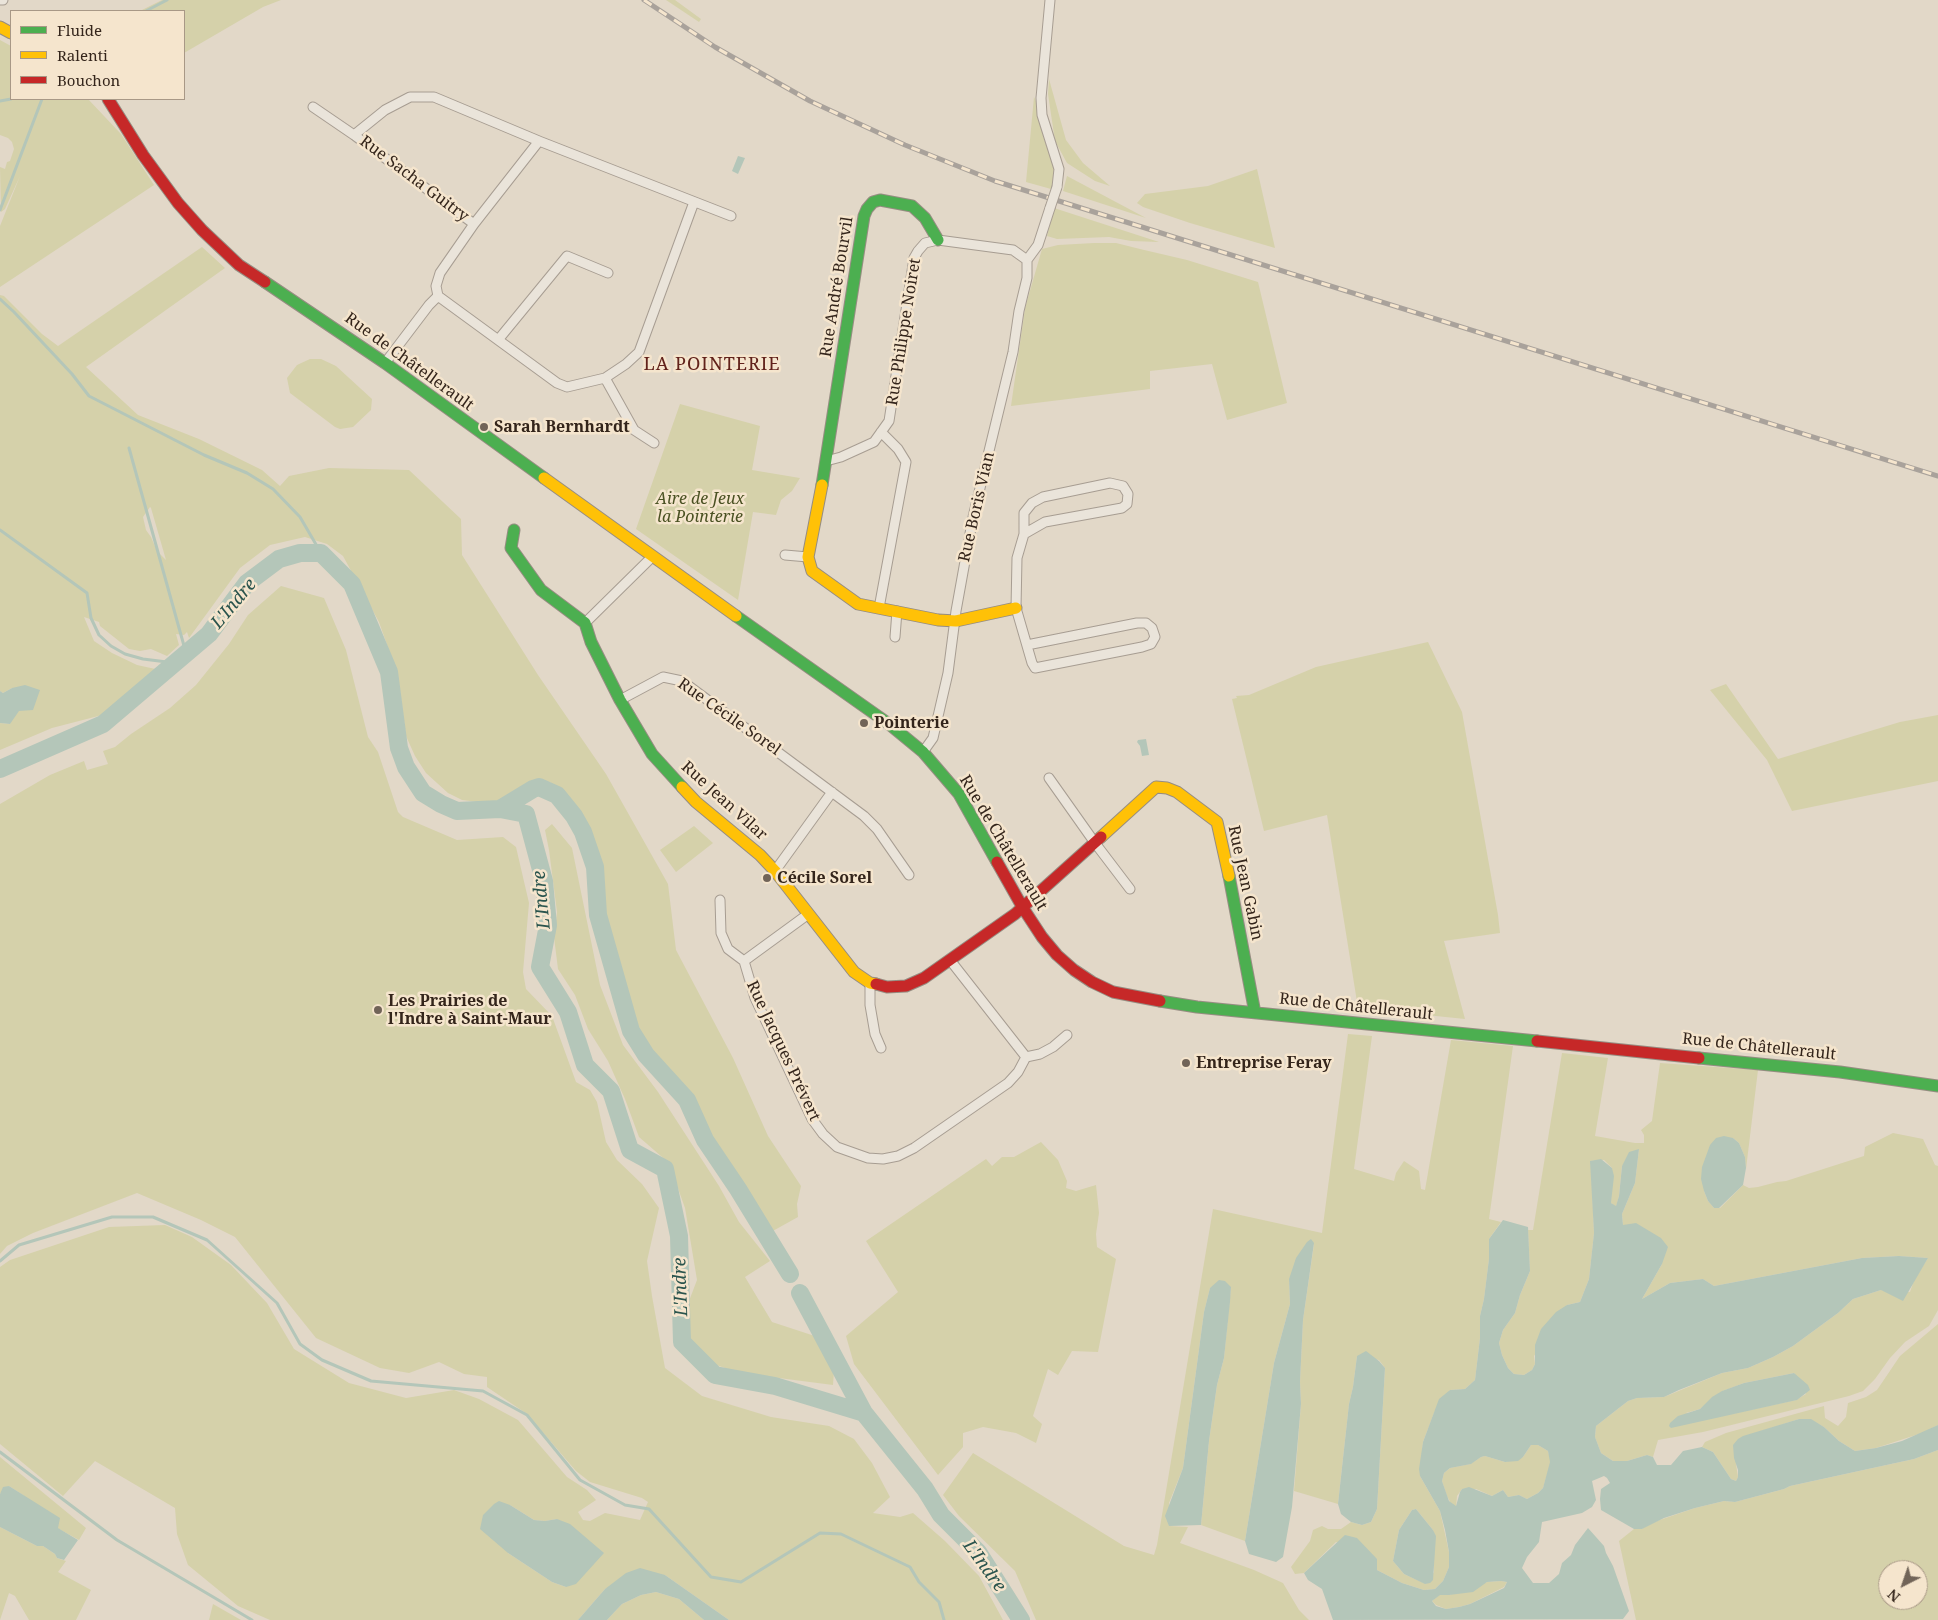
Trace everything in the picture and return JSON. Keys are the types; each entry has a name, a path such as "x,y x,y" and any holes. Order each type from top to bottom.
{"main road":[{"name":"Rue de Châtellerault","path":"109,100 178,203 220,248 257,278 385,363 652,557 889,724 923,752 959,794 1023,908 1042,937 1057,955 1092,982 1113,992 1158,1002 1840,1072 1938,1086"},
{"name":"Rue André Bourvil","path":"808,557 826,461 864,216 867,208 873,202 880,200 912,206 925,218 938,240"},
{"path":"514,530 511,548 541,590 585,623"},
{"path":"808,557 812,571 858,604 956,621 1016,608"},
{"name":"Rue Jean Vilar","path":"585,623 591,642 620,700 652,754 696,802 760,855 775,871 807,915 854,972 870,983"},
{"name":"Rue Jean Gabin","path":"1023,908 1156,787 1167,788 1177,792 1217,822 1255,1013"},
{"path":"870,983 887,986 906,986 924,978 1023,908"}],"street":[{"path":"1027,260 1038,244 1057,187 1058,169 1046,129 1041,98 1050,0"},
{"name":"Rue Sacha Guitry","path":"354,135 385,110 410,97 434,97 539,141 731,216"},
{"name":"Rue Sacha Guitry","path":"313,107 474,224"},
{"path":"539,141 474,224 440,273 436,286 438,296 557,383 567,387 605,378 626,364 639,352 694,202"},
{"name":"Rue Philippe Noiret","path":"826,461 874,442 890,421 914,258 918,250 925,243 938,240 1013,250 1027,260"},
{"path":"498,340 567,256 608,273"},
{"name":"Rue Boris Vian","path":"923,752 932,738 948,673 956,611 973,517 1013,352 1019,311 1027,278 1027,260"},
{"path":"385,363 429,304 438,296"},
{"path":"605,378 634,430 654,443"},
{"path":"879,608 906,462 898,449 881,432"},
{"path":"1024,534 1045,522 1122,508 1127,504 1128,494 1123,486 1110,483 1043,497 1032,503 1024,513 1024,534 1017,558 1016,608 1027,646 1035,668 1043,668 1142,647 1151,644 1155,637 1152,628 1146,623 1137,622 1027,646"},
{"path":"785,554 808,557"},
{"path":"585,623 652,557"},
{"path":"895,637 897,612"},
{"name":"Rue Cécile Sorel","path":"620,700 663,677 682,681 864,816 877,829 909,875"},
{"path":"1049,778 1130,889"},
{"path":"775,871 832,792"},
{"name":"Rue Jacques Prévert","path":"720,900 721,933 728,949 744,961 755,998 812,1118 823,1134 837,1147 868,1158 898,1156 914,1148 1008,1083 1018,1072 1026,1057"},
{"name":"Rue Jacques Prévert","path":"744,961 807,915"},
{"path":"950,960 1026,1057 1040,1054 1053,1047 1066,1035"},
{"path":"870,983 870,1005 875,1034 880,1048"}],"green space":[{"path":"162,0 281,0 263,7 185,52 185,10 142,10"},
{"path":"666,0 675,0 701,19 699,22"},
{"path":"0,40 10,45 10,100 89,100 121,134 154,185 0,287 0,226 20,176 5,209 1,212 0,167 5,169 14,149 12,142 8,138 0,135"},
{"path":"1049,79 1066,140 1083,163 1110,186 1095,181 1067,163 1055,141 1048,94"},
{"path":"1034,97 1038,105 1044,139 1054,165 1055,176 1051,189 1026,182"},
{"path":"1257,169 1275,248 1190,223 1143,207 1137,203 1145,194 1208,186"},
{"path":"1067,176 1146,218 1063,191"},
{"path":"1054,208 1159,242 1131,241 1109,237 1057,239 1047,236"},
{"path":"1116,243 1187,260 1258,282 1287,403 1227,420 1212,364 1150,371 1150,389 1011,406 1025,308 1042,249 1058,245"},
{"path":"202,247 225,268 86,367 138,415 199,439 262,470 280,486 289,476 329,468 409,470 461,519 462,555 538,675 606,774 668,884 676,950 733,1058 768,1136 801,1186 797,1204 798,1217 771,1232 763,1216 707,1131 689,1097 650,1052 638,1029 622,986 602,901 596,850 574,804 550,782 536,783 494,804 462,800 448,793 426,773 415,756 406,736 398,676 379,622 343,556 327,544 305,537 270,545 240,568 189,638 187,632 184,635 176,634 179,645 167,656 151,649 140,651 129,649 100,626 99,622 84,617 94,641 112,653 137,665 160,670 106,714 52,728 0,750 0,723 10,724 12,688 3,693 0,691 0,295 4,296 42,334 58,346","holes":["151,508 166,560 157,551 146,530 143,517"]},
{"path":"310,359 321,359 336,366 372,399 371,410 353,427 340,429 335,427 290,393 287,378 297,365"},
{"name":"Aire de Jeux la Pointerie","path":"680,404 760,426 752,470 800,478 792,491 781,500 776,515 753,512 738,600 636,529"},
{"path":"281,586 324,598 346,650 368,737 378,752 398,812 403,817 457,840 503,837 516,847 529,903 523,972 526,989 552,1016 576,1082 590,1090 597,1102 606,1142 617,1160 642,1184 659,1208 647,1261 665,1368 702,1396 771,1417 829,1426 854,1439 872,1463 890,1497 873,1513 900,1517 913,1513 945,1541 979,1576 1003,1620 729,1620 665,1575 605,1589 578,1620 270,1620 238,1606 188,1565 177,1534 175,1508 95,1461 63,1496 0,1444 0,1267 10,1260 109,1227 165,1225 192,1237 231,1265 267,1303 294,1349 349,1383 406,1398 454,1390 479,1399 518,1420 567,1477 587,1490 596,1500 578,1512 583,1520 590,1521 605,1513 640,1520 648,1502 642,1498 590,1482 576,1471 527,1414 487,1387 487,1377 464,1374 439,1362 409,1373 380,1368 316,1338 235,1237 201,1220 137,1193 33,1233 7,1246 0,1254 0,804 50,775 84,761 87,770 108,764 103,751 115,747 170,708 196,685 229,644 248,615","holes":["510,1505 534,1520 557,1519 566,1587 552,1582 508,1553"]},
{"path":"1428,642 1462,712 1500,933 1444,941 1465,1019 1358,1008 1327,815 1264,831 1232,699 1237,698 1236,696 1249,695 1316,667"},
{"path":"1726,684 1778,759 1900,722 1938,715 1938,781 1792,811 1767,760 1710,690"},
{"path":"552,824 572,848 600,985 623,1045 658,1092 719,1186 739,1222 770,1261 745,1277 772,1322 836,1343 833,1385 740,1373 710,1363 690,1341 689,1301 697,1280 685,1208 669,1163 639,1137 608,1061 588,1029 575,995 558,969 554,937 557,912 545,830"},
{"path":"694,826 713,843 676,872 660,850"},
{"path":"1348,1034 1372,1036 1354,1169 1394,1181 1396,1173 1404,1161 1419,1171 1421,1189 1425,1190 1451,1040 1513,1046 1489,1219 1501,1222 1489,1239 1489,1259 1480,1316 1480,1338 1475,1380 1465,1389 1450,1390 1434,1413 1423,1442 1420,1476 1440,1511 1449,1552 1449,1567 1443,1581 1435,1589 1424,1590 1402,1583 1377,1570 1377,1559 1336,1542 1304,1573 1295,1574 1291,1567 1310,1541 1313,1530 1322,1526 1328,1529 1341,1529 1351,1522 1362,1525 1371,1522 1377,1509 1385,1368 1379,1360 1357,1356 1349,1404 1338,1504 1294,1491 1301,1404 1300,1382 1303,1320 1314,1244 1289,1279 1290,1304 1274,1363 1245,1541 1201,1525 1209,1441 1217,1385 1224,1358 1231,1287 1210,1288 1204,1312 1183,1468 1169,1503 1169,1526 1188,1527 1180,1543 1254,1570 1283,1583 1299,1610 1309,1620 1036,1620 1015,1571 959,1516 943,1495 973,1453 1124,1546 1154,1555 1213,1209 1322,1233","holes":["1416,1509 1433,1530 1434,1572 1426,1584 1404,1574 1393,1561 1399,1530 1412,1510"]},
{"path":"1562,1053 1608,1058 1595,1136 1635,1143 1644,1143 1644,1135 1641,1130 1652,1121 1660,1063 1758,1070 1746,1169 1745,1157 1739,1143 1733,1138 1704,1191 1708,1201 1714,1208 1720,1208 1743,1185 1749,1188 1786,1181 1864,1156 1865,1147 1893,1133 1923,1139 1935,1165 1938,1166 1938,1310 1929,1326 1905,1342 1863,1391 1703,1432 1658,1440 1653,1457 1647,1455 1627,1461 1613,1461 1601,1453 1595,1437 1596,1426 1628,1401 1637,1398 1664,1397 1722,1373 1748,1368 1773,1357 1793,1346 1838,1313 1853,1299 1881,1290 1910,1292 1914,1280 1928,1258 1899,1256 1862,1258 1714,1286 1703,1279 1670,1283 1642,1299 1662,1264 1623,1225 1622,1214 1635,1183 1639,1149 1622,1166 1616,1207 1611,1203 1612,1168 1604,1160 1591,1161 1594,1233 1589,1279 1580,1302 1567,1305 1534,1356 1535,1364 1532,1370 1524,1375 1514,1374 1508,1368 1499,1343 1503,1330 1515,1313 1530,1271 1528,1230 1533,1230","holes":["1794,1373 1806,1394 1796,1400 1708,1419 1686,1413 1700,1409 1723,1391 1744,1383"]},
{"path":"1041,1142 1058,1160 1067,1181 1066,1188 1076,1191 1096,1185 1099,1213 1096,1234 1097,1247 1116,1259 1098,1352 1072,1351 1058,1375 1048,1369 1033,1416 1042,1424 1036,1443 1016,1433 983,1427 963,1433 963,1447 938,1475 854,1364 846,1336 898,1292 866,1241 986,1159 992,1166 1002,1157 1014,1157"},
{"path":"1938,1324 1938,1425 1925,1432 1876,1448 1855,1451 1839,1441 1824,1427 1811,1420 1799,1419 1759,1432 1736,1464 1738,1477 1736,1481 1731,1479 1713,1452 1702,1447 1705,1442 1726,1433 1824,1406 1825,1418 1838,1426 1846,1417 1848,1403 1866,1397 1877,1390 1900,1356"},
{"path":"1531,1445 1538,1445 1548,1451 1551,1462 1543,1488 1538,1493 1527,1499 1519,1495 1508,1497 1503,1490 1492,1496 1476,1489 1462,1489 1457,1496 1456,1507 1451,1504 1442,1481 1444,1473 1450,1468 1470,1464 1485,1456 1505,1462 1523,1457"},
{"path":"1938,1450 1938,1620 1636,1620 1619,1541 1634,1529 1642,1529 1648,1524 1695,1508 1724,1501 1735,1502 1790,1486 1914,1459"},
{"path":"0,1457 86,1528 79,1540 57,1528 23,1495 9,1486 0,1494"},
{"path":"0,1527 37,1546 43,1546 55,1554 57,1558 66,1561 58,1572 91,1590 76,1620 29,1620 15,1596 9,1593 0,1620"},
{"path":"1487,1582 1507,1582 1504,1587 1470,1604 1446,1609 1432,1601 1440,1594 1449,1595"},
{"path":"656,1592 679,1599 704,1620 607,1620 622,1604 641,1595"},
{"path":"213,1604 241,1620 209,1620"}],"shaded area":[{"path":"738,156 745,158 738,174 732,171"},
{"path":"25,685 40,690 33,710 19,711 10,724 0,723 0,691 3,693 12,688"},
{"path":"1146,739 1149,755 1142,756 1137,742 1138,740"},
{"path":"1724,1136 1733,1138 1739,1143 1745,1157 1746,1168 1743,1185 1719,1208 1714,1208 1708,1201 1704,1191 1701,1179 1702,1167 1710,1145 1716,1138"},
{"path":"1639,1149 1635,1183 1622,1214 1623,1225 1636,1223 1661,1238 1668,1247 1662,1264 1642,1299 1670,1283 1703,1279 1714,1286 1862,1258 1899,1256 1928,1258 1903,1301 1881,1290 1853,1299 1838,1313 1793,1346 1773,1357 1748,1368 1722,1373 1664,1397 1637,1398 1628,1401 1596,1426 1595,1437 1601,1453 1613,1461 1627,1461 1647,1455 1653,1457 1657,1465 1671,1465 1683,1451 1702,1447 1713,1452 1731,1479 1736,1481 1738,1470 1734,1458 1733,1445 1738,1439 1799,1419 1811,1419 1855,1451 1902,1441 1938,1425 1938,1450 1914,1459 1790,1486 1735,1502 1724,1501 1695,1508 1664,1518 1642,1529 1634,1529 1601,1510 1601,1489 1610,1483 1604,1476 1592,1481 1596,1500 1592,1507 1582,1513 1542,1522 1539,1542 1527,1557 1522,1568 1533,1583 1549,1583 1559,1574 1562,1563 1571,1555 1575,1545 1588,1528 1604,1546 1613,1566 1629,1611 1623,1619 1333,1620 1322,1589 1308,1580 1304,1573 1345,1535 1357,1538 1377,1559 1377,1570 1402,1583 1424,1590 1435,1589 1443,1581 1449,1567 1449,1552 1445,1530 1440,1511 1420,1476 1419,1469 1423,1442 1439,1399 1450,1390 1465,1389 1475,1380 1480,1338 1480,1316 1489,1259 1489,1239 1503,1220 1528,1227 1530,1271 1515,1313 1503,1330 1499,1343 1508,1368 1514,1374 1524,1375 1532,1370 1535,1364 1535,1345 1541,1329 1556,1312 1567,1305 1580,1302 1589,1279 1594,1233 1590,1161 1601,1159 1612,1168 1614,1176 1611,1203 1616,1206 1622,1166 1629,1152","holes":["1531,1445 1538,1445 1548,1451 1550,1462 1543,1488 1538,1493 1527,1499 1519,1495 1508,1497 1503,1490 1492,1496 1469,1487 1462,1489 1456,1506 1449,1501 1442,1481 1444,1473 1450,1468 1471,1464 1485,1456 1505,1462 1518,1461","1487,1582 1507,1582 1504,1588 1470,1604 1446,1609 1436,1606 1432,1601 1440,1595 1473,1592"]},
{"path":"1311,1239 1314,1243 1303,1320 1300,1382 1301,1404 1292,1507 1283,1557 1276,1562 1249,1554 1245,1541 1274,1363 1290,1304 1289,1279 1296,1258"},
{"path":"1219,1280 1225,1281 1231,1287 1230,1302 1224,1358 1217,1385 1209,1441 1201,1525 1169,1526 1165,1516 1183,1468 1204,1312 1210,1288"},
{"path":"1366,1351 1385,1368 1377,1509 1371,1522 1362,1525 1351,1522 1341,1514 1338,1504 1349,1404 1357,1356"},
{"path":"1794,1373 1808,1385 1810,1390 1797,1400 1671,1428 1669,1426 1678,1416 1700,1409 1712,1397 1722,1391 1744,1383"},
{"path":"9,1486 60,1518 58,1528 78,1540 64,1560 57,1558 55,1554 43,1546 37,1546 0,1527 0,1494 3,1487"},
{"path":"499,1501 510,1505 534,1520 557,1519 570,1524 604,1553 576,1584 566,1587 552,1582 508,1553 480,1529 483,1515"},
{"path":"1416,1509 1436,1536 1433,1580 1425,1584 1404,1574 1393,1561 1399,1530 1412,1510"},
{"path":"640,1568 665,1575 729,1620 704,1620 679,1599 656,1592 641,1595 622,1604 607,1620 578,1620 605,1589 626,1573"}],"waterway":[{"path":"148,10 167,0"},
{"path":"0,101 10,99"},
{"path":"0,210 42,100"},
{"path":"0,299 72,374 89,396 204,455 247,473 273,489 300,517 321,553"},
{"path":"129,448 186,653"},
{"path":"0,530 87,593 91,618 99,635 111,646 125,654 143,659 175,663"},
{"name":"L'Indre","path":"0,769 103,724 209,634 247,583 279,559 300,553 321,553 352,584 389,672 399,748 406,767 423,793 457,811 500,809 526,814 544,881 548,925 540,967 568,1012 585,1065 611,1091 630,1150 665,1169 679,1236 682,1342 715,1375 775,1386 864,1413 925,1489 941,1515 978,1552 1021,1620"},
{"path":"500,809 539,787 557,795 574,816 583,832 595,867 598,915 631,1031 646,1055 687,1100 705,1140 738,1189 790,1274"},
{"path":"0,1261 19,1245 112,1217 153,1217 207,1240 277,1303 300,1344 322,1360 371,1381 483,1391 527,1415 580,1480 625,1505 649,1509 711,1577 741,1582 820,1533 841,1534 910,1567 919,1582 939,1602 944,1620"},
{"path":"800,1293 864,1413"},
{"path":"0,1452 117,1540 252,1620"}],"railway":[{"path":"644,0 715,47 810,101 905,145 995,181 1938,476"}],"traffic: fast":[{"path":"822,485 864,216 867,209 873,202 880,200 912,206 925,218 938,240"},
{"path":"265,282 385,363 544,478"},
{"path":"514,530 511,548 541,590 585,623 591,642 620,700 652,754 682,787"},
{"path":"736,616 889,724 923,752 959,794 997,862"},
{"path":"1229,876 1255,1013"},
{"path":"1160,1001 1197,1007 1537,1041"},
{"path":"1699,1058 1840,1072 1938,1086"}],"traffic: slow":[{"path":"0,27 10,32"},
{"path":"544,478 736,616"},
{"path":"822,485 808,557 812,571 858,604 938,620 956,621 1016,608"},
{"path":"682,787 696,802 760,855 775,871 854,972 870,983 876,984"},
{"path":"1101,837 1156,787 1167,788 1177,792 1217,822 1229,876"}],"traffic: jam":[{"path":"109,100 143,155 178,203 202,230 239,265 265,282"},
{"path":"876,984 887,987 906,986 924,978 1015,914 1101,837"},
{"path":"997,862 1042,937 1057,955 1074,970 1092,982 1113,992 1160,1001"},
{"path":"1537,1041 1699,1058"}],"place":[{"name":"Sarah Bernhardt","path":"484,427"},
{"name":"Pointerie","path":"864,723"},
{"name":"Cécile Sorel","path":"767,878"},
{"name":"Les Prairies de l'Indre à Saint-Maur","path":"378,1010"},
{"name":"Entreprise Feray","path":"1186,1063"}],"district":[{"name":"LA POINTERIE","path":"712,365"}]}
